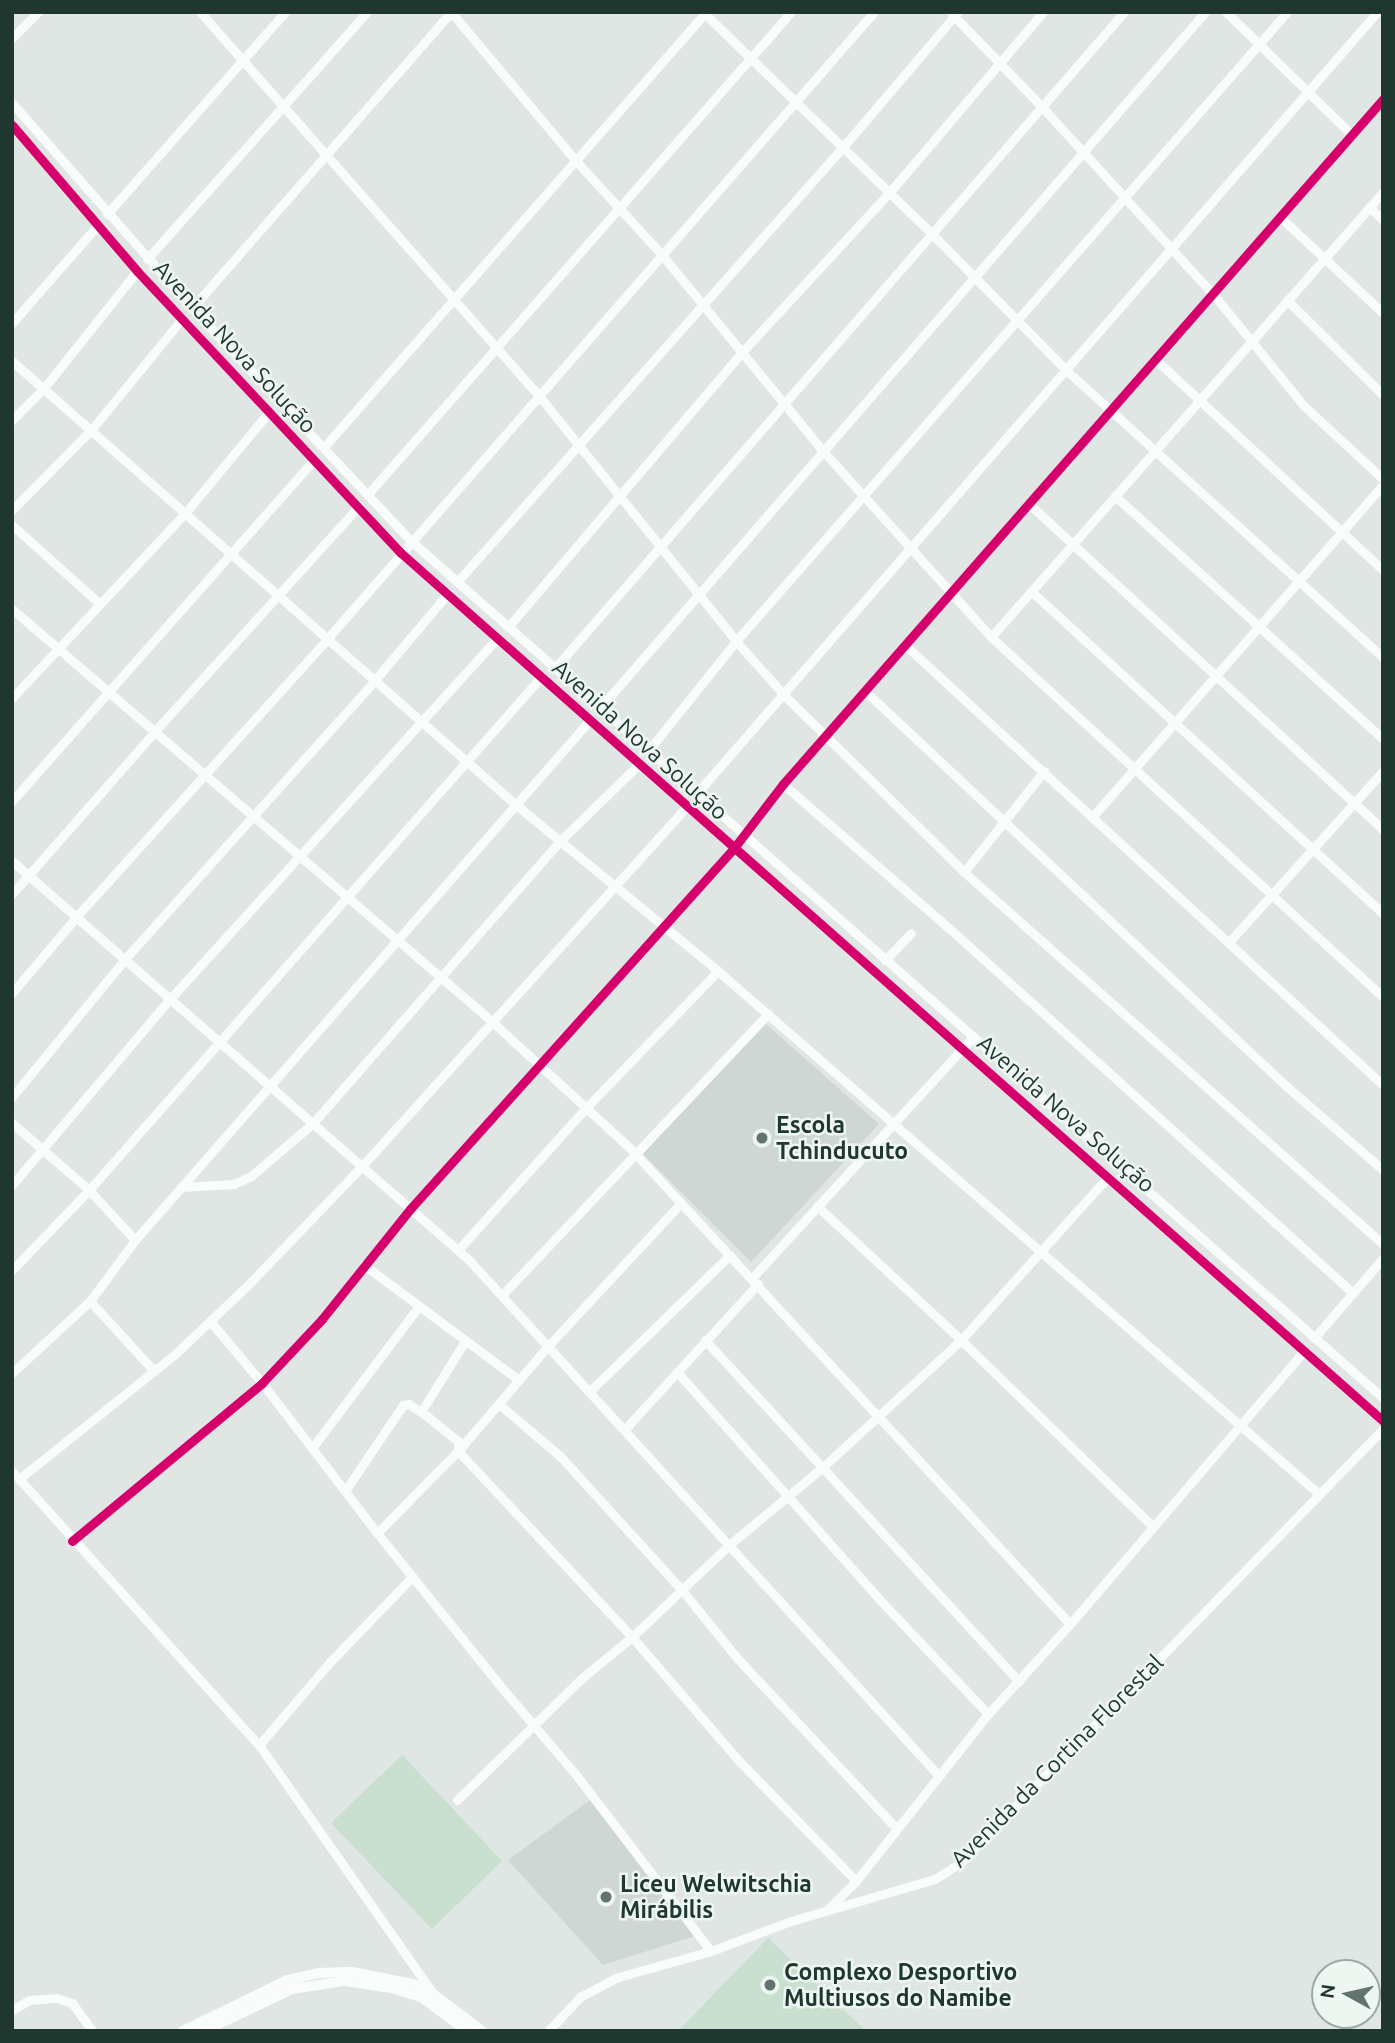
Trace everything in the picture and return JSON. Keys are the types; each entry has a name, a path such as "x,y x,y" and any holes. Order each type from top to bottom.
{"street":[{"path":"12,38 38,12"},
{"path":"200,12 540,397 577,446 662,545 736,641 783,694 964,873 1383,1244"},
{"path":"107,214 285,12"},
{"path":"147,259 367,12"},
{"path":"192,308 451,12 576,161 662,255 823,450 991,637 1383,997"},
{"path":"368,494 621,209 791,12"},
{"path":"12,993 77,916 327,639 540,397 874,12"},
{"path":"508,627 743,351 889,192 1043,12"},
{"path":"555,668 1124,12"},
{"path":"599,709 1205,12"},
{"path":"1226,12 1306,94 1352,135"},
{"path":"648,751 736,641 1287,12"},
{"path":"697,793 1377,12"},
{"path":"324,447 705,13 795,104 932,234 1066,370 1383,657"},
{"path":"457,582 701,302 842,147 954,14 1213,294 1304,406 1383,479"},
{"path":"72,1541 262,1382 323,1320 411,1208 541,1067 734,848 783,784 1383,99"},
{"name":"Avenida Nova Solução","path":"12,103 147,259 411,541 1383,1398"},
{"name":"Avenida Nova Solução","path":"12,125 181,320 401,553 1383,1421"},
{"path":"991,637 1383,192"},
{"path":"1369,207 1383,220"},
{"path":"1280,217 1383,313"},
{"path":"12,323 97,226"},
{"path":"12,419 44,388 137,271"},
{"path":"1287,300 1383,395"},
{"path":"12,510 92,429 181,320"},
{"path":"1155,359 1383,570"},
{"path":"12,361 515,804 718,971 1319,1494"},
{"path":"12,698 186,512 268,413"},
{"path":"12,801 234,555 314,460"},
{"path":"1093,816 1383,485"},
{"path":"1115,496 1383,739"},
{"path":"1029,503 1383,830"},
{"path":"12,894 359,506"},
{"path":"12,525 100,604"},
{"path":"1031,592 1383,914"},
{"path":"12,1097 124,960 374,681 448,593"},
{"path":"12,609 60,646 253,817 493,1023 634,1152 1070,1624"},
{"path":"12,1185 170,999 498,638"},
{"path":"905,645 1383,1085"},
{"path":"12,1270 89,1190 541,677"},
{"path":"865,691 1285,1085 1383,1170"},
{"path":"12,1373 90,1301 135,1240 589,721"},
{"path":"181,1187 234,1184 251,1176 313,1123 561,841 639,764"},
{"path":"964,873 1044,771"},
{"path":"1229,942 1383,771"},
{"path":"783,784 950,929 1353,1293"},
{"path":"432,1993 369,1907 259,1745 72,1541 16,1475 154,1371 210,1321 362,1166 686,807"},
{"path":"12,860 411,1208 503,1294 939,1776"},
{"path":"885,960 911,933"},
{"path":"458,1250 586,1108 718,971"},
{"path":"503,1294 634,1152 768,1014"},
{"path":"625,1429 705,1340 817,1206 974,1036"},
{"path":"12,1123 89,1190 135,1240"},
{"path":"457,1800 534,1724 632,1637 729,1545 824,1466 961,1340 1107,1178"},
{"path":"377,1533 458,1451 549,1345 681,1203"},
{"path":"817,1206 961,1340 1153,1527"},
{"path":"590,1391 730,1255"},
{"path":"1314,1338 1383,1258"},
{"path":"364,1265 519,1380"},
{"path":"90,1301 154,1371"},
{"path":"312,1448 419,1306"},
{"path":"210,1321 262,1382 412,1577 534,1724 710,1951"},
{"path":"705,1340 824,1466 923,1579 1019,1681"},
{"path":"421,1412 466,1341"},
{"path":"825,1911 856,1881 988,1714 1070,1624 1304,1351"},
{"path":"677,1372 880,1599 988,1714"},
{"path":"345,1491 403,1405 409,1404 421,1412 458,1441 458,1451 632,1637 740,1762 856,1881"},
{"path":"500,1405 560,1456 681,1589 737,1658 896,1828"},
{"name":"Avenida da Cortina Florestal","path":"548,2031 580,1997 615,1979 710,1951 825,1911 935,1879 960,1863 1383,1429"},
{"path":"259,1745 329,1663 412,1577"},
{"path":"183,2031 263,1990 287,1980 319,1973 378,1976 413,1984 432,1993 482,2031"},
{"path":"204,2031 292,1989 345,1981 391,1988 421,1997 467,2031"},
{"path":"12,2010 29,2000 56,1998 72,2003 92,2031"}],"shaded area":[{"name":"Escola Tchinducuto","path":"766,1024 879,1124 751,1262 643,1154"},
{"name":"Liceu Welwitschia Mirábilis","path":"593,1798 698,1935 603,1965 508,1860"}],"green space":[{"path":"402,1755 502,1861 432,1929 331,1823"},
{"name":"Complexo Desportivo Multiusos do Namibe","path":"768,1938 866,2031 678,2031"}],"cycle path":[{"path":"72,1541 262,1383 322,1319 411,1208 734,848 783,784 1383,99"},
{"path":"12,125 137,271 401,553 1383,1421"}],"place":[{"name":"Escola Tchinducuto","path":"762,1138"},
{"name":"Liceu Welwitschia Mirábilis","path":"606,1897"},
{"name":"Complexo Desportivo Multiusos do Namibe","path":"770,1985"}]}
